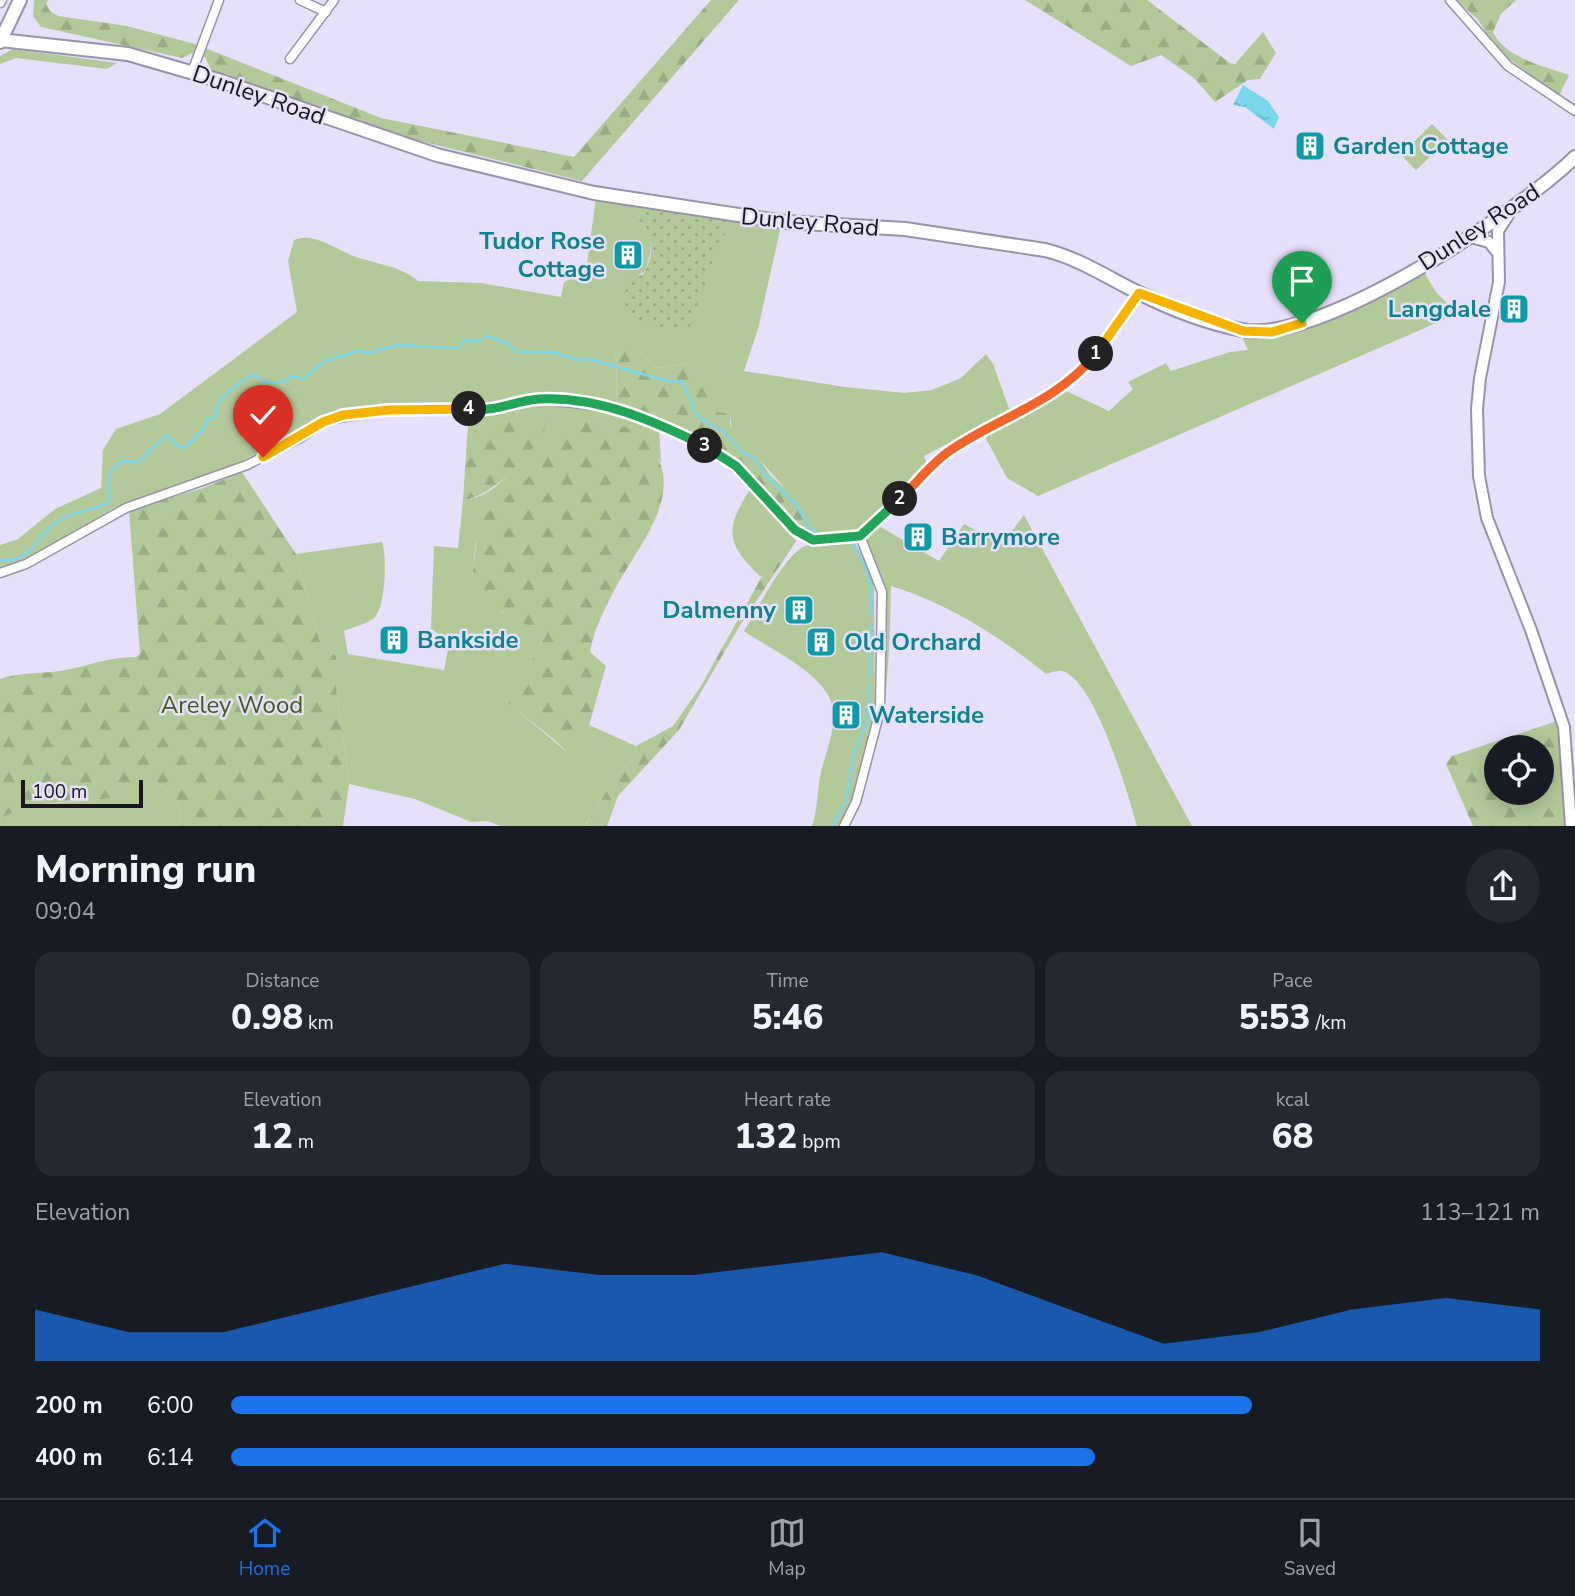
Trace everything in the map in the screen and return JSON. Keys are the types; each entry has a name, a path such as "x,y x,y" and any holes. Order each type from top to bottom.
{"main road":[{"path":"0,41 20,0"},
{"name":"Dunley Road","path":"0,41 128,54 192,72 437,155 555,184 715,213 785,222 905,229 1036,248 1065,256 1139,293 1226,327 1258,333 1272,332 1302,323 1372,292 1510,212 1575,157"}],"street":[{"path":"192,72 219,0"},
{"path":"300,0 326,12"},
{"path":"290,59 334,0"},
{"path":"1450,0 1508,66 1575,111"},
{"path":"1510,212 1498,231 1499,282 1477,409 1482,495 1487,517 1531,630 1564,727 1571,826"},
{"path":"1471,237 1489,242 1497,252"},
{"path":"0,573 26,564 126,508 247,465 302,437 327,419 388,410 488,411 538,399 601,405 653,422 723,456 753,482 795,530 806,537 824,541 860,536 938,459 982,431 1044,400 1083,369 1139,293"},
{"path":"845,826 856,802 880,711 882,592 860,536"}],"green space":[{"path":"34,0 48,0 46,4 50,11 58,16 127,26 195,44 381,118 574,157 711,0 739,0 582,181 416,140 223,75 211,70 205,57 192,53 182,58 41,27 33,16"},
{"path":"1025,0 1147,0 1230,63 1235,64 1263,32 1276,53 1260,79 1248,80 1215,102 1194,78 1161,55 1131,66"},
{"path":"1455,0 1516,0 1501,14 1493,32 1506,48 1516,55 1569,75 1559,96 1509,59 1491,41 1477,18"},
{"path":"13,49 117,63 107,69 16,58 0,64 0,56"},
{"path":"1432,124 1448,140 1416,170 1401,155"},
{"path":"596,198 641,206 639,221 648,232 651,244 645,271 637,276 687,332 730,220 781,226 758,329 744,371 845,387 905,393 932,390 961,378 986,354 993,364 1010,411 924,456 927,464 862,526 841,535 813,536 804,514 790,494 755,454 736,442 731,428 731,413 718,412 688,364 655,368 639,349 614,349 617,362 616,406 547,396 528,397 494,407 391,407 331,414 218,474 114,508 16,565 0,569 0,545 18,539 55,509 101,488 103,450 116,429 160,414 297,312 288,261 294,240 316,239 351,255 403,271 418,281 481,283 561,297 564,282 586,271"},
{"path":"641,206 730,220 688,332 637,322 622,311 628,276 642,275 651,254 648,233 639,221"},
{"path":"1424,272 1436,292 1457,314 1038,496 1007,478 984,435 1066,391 1109,411 1133,389 1128,382 1166,363 1171,371 1230,352 1248,350 1242,337 1271,337 1290,333"},
{"path":"619,342 639,349 655,368 688,364 697,371 718,412 731,413 730,424 738,444 755,452 770,475 793,496 809,522 813,536 793,522 752,476 714,447 699,438 616,406 617,362 614,349"},
{"path":"537,403 602,409 659,427 661,463 638,437 607,423 536,473 503,502 489,519 478,537 476,546 472,579 501,612 522,620 546,635 524,674 499,695 574,758 589,725 636,746 635,757 610,785 585,826 501,826 487,821 471,822 415,799 349,784 336,687 336,656 320,642 296,554 382,542 385,570 381,604 374,618 344,631 348,654 444,670 449,644 431,628 434,546 458,548 463,500 490,490 505,478 524,455 484,423 467,438 470,413 490,414"},
{"path":"539,415 547,421 543,432 514,470 488,491 463,500 467,438 484,423"},
{"path":"577,420 595,420 633,430 647,442 659,460 664,479 656,516 616,587 594,635 590,652 606,666 588,729 574,759 556,741 498,695 524,674 546,635 485,603 472,579 477,539 484,516 527,479 552,443 567,426"},
{"name":"Areley Wood","path":"242,472 296,554 320,642 336,656 336,687 349,784 343,826 181,826 179,811 171,794 153,782 118,797 40,805 0,819 0,679 60,671 107,660 136,657 140,654 129,510 200,489"},
{"path":"752,486 796,541 789,552 761,577 740,554 733,534 737,513"},
{"path":"1024,515 1192,826 1137,826 1119,767 1100,720 1090,700 1067,673 1059,671 1046,674 973,622 933,602 891,586 883,717 886,591 866,542 867,534 879,526 939,561 964,524 1002,544"},
{"path":"816,543 855,543 872,572 874,584 875,723 853,801 840,826 812,826 821,772 832,732 833,708 820,684 809,673 744,631 772,584 797,551"},
{"path":"789,552 739,627 679,730 618,796 607,826 585,826 610,785 635,757 636,746 673,726 701,686 765,571"},
{"path":"1557,721 1568,826 1473,826 1446,764 1452,756 1484,745 1484,805 1554,805 1554,735 1515,735"},
{"path":"153,782 171,794 179,811 181,826 0,826 0,819 15,810 112,798"}],"water":[{"path":"1243,85 1268,101 1279,117 1274,129 1245,107 1233,105"}],"waterway":[{"path":"0,560 24,555 58,520 109,502 109,474 122,461 139,462 166,435 176,445 184,448 205,428 206,420 215,417 224,397 254,374 264,382 282,383 291,376 303,379 324,361 359,351 369,353 397,345 456,348 460,347 464,340 478,341 487,336 507,343 518,352 552,352 579,360 590,359 667,381 682,381 697,416 725,433 741,452 756,459 765,475 794,502 810,528 822,536"},
{"path":"853,544 869,578 871,615"},
{"path":"870,676 871,625"},
{"path":"832,826 846,801 855,750 867,723 869,685"}],"place":[{"name":"Garden Cottage","path":"1310,146"},
{"name":"Tudor Rose Cottage","path":"628,255"},
{"name":"Langdale","path":"1514,309"},
{"name":"Barrymore","path":"918,537"},
{"name":"Dalmenny","path":"799,610"},
{"name":"Bankside","path":"394,640"},
{"name":"Old Orchard","path":"821,642"},
{"name":"Waterside","path":"846,715"}],"route":[{"path":"263,457 302,437 327,419 355,413 430,408 488,411 538,399 594,404 653,422 723,456 764,493 795,530 806,537 824,541 853,538 860,536 878,520 950,450 1044,400 1063,387 1103,345 1139,293 1243,331 1272,332 1302,323"}]}
